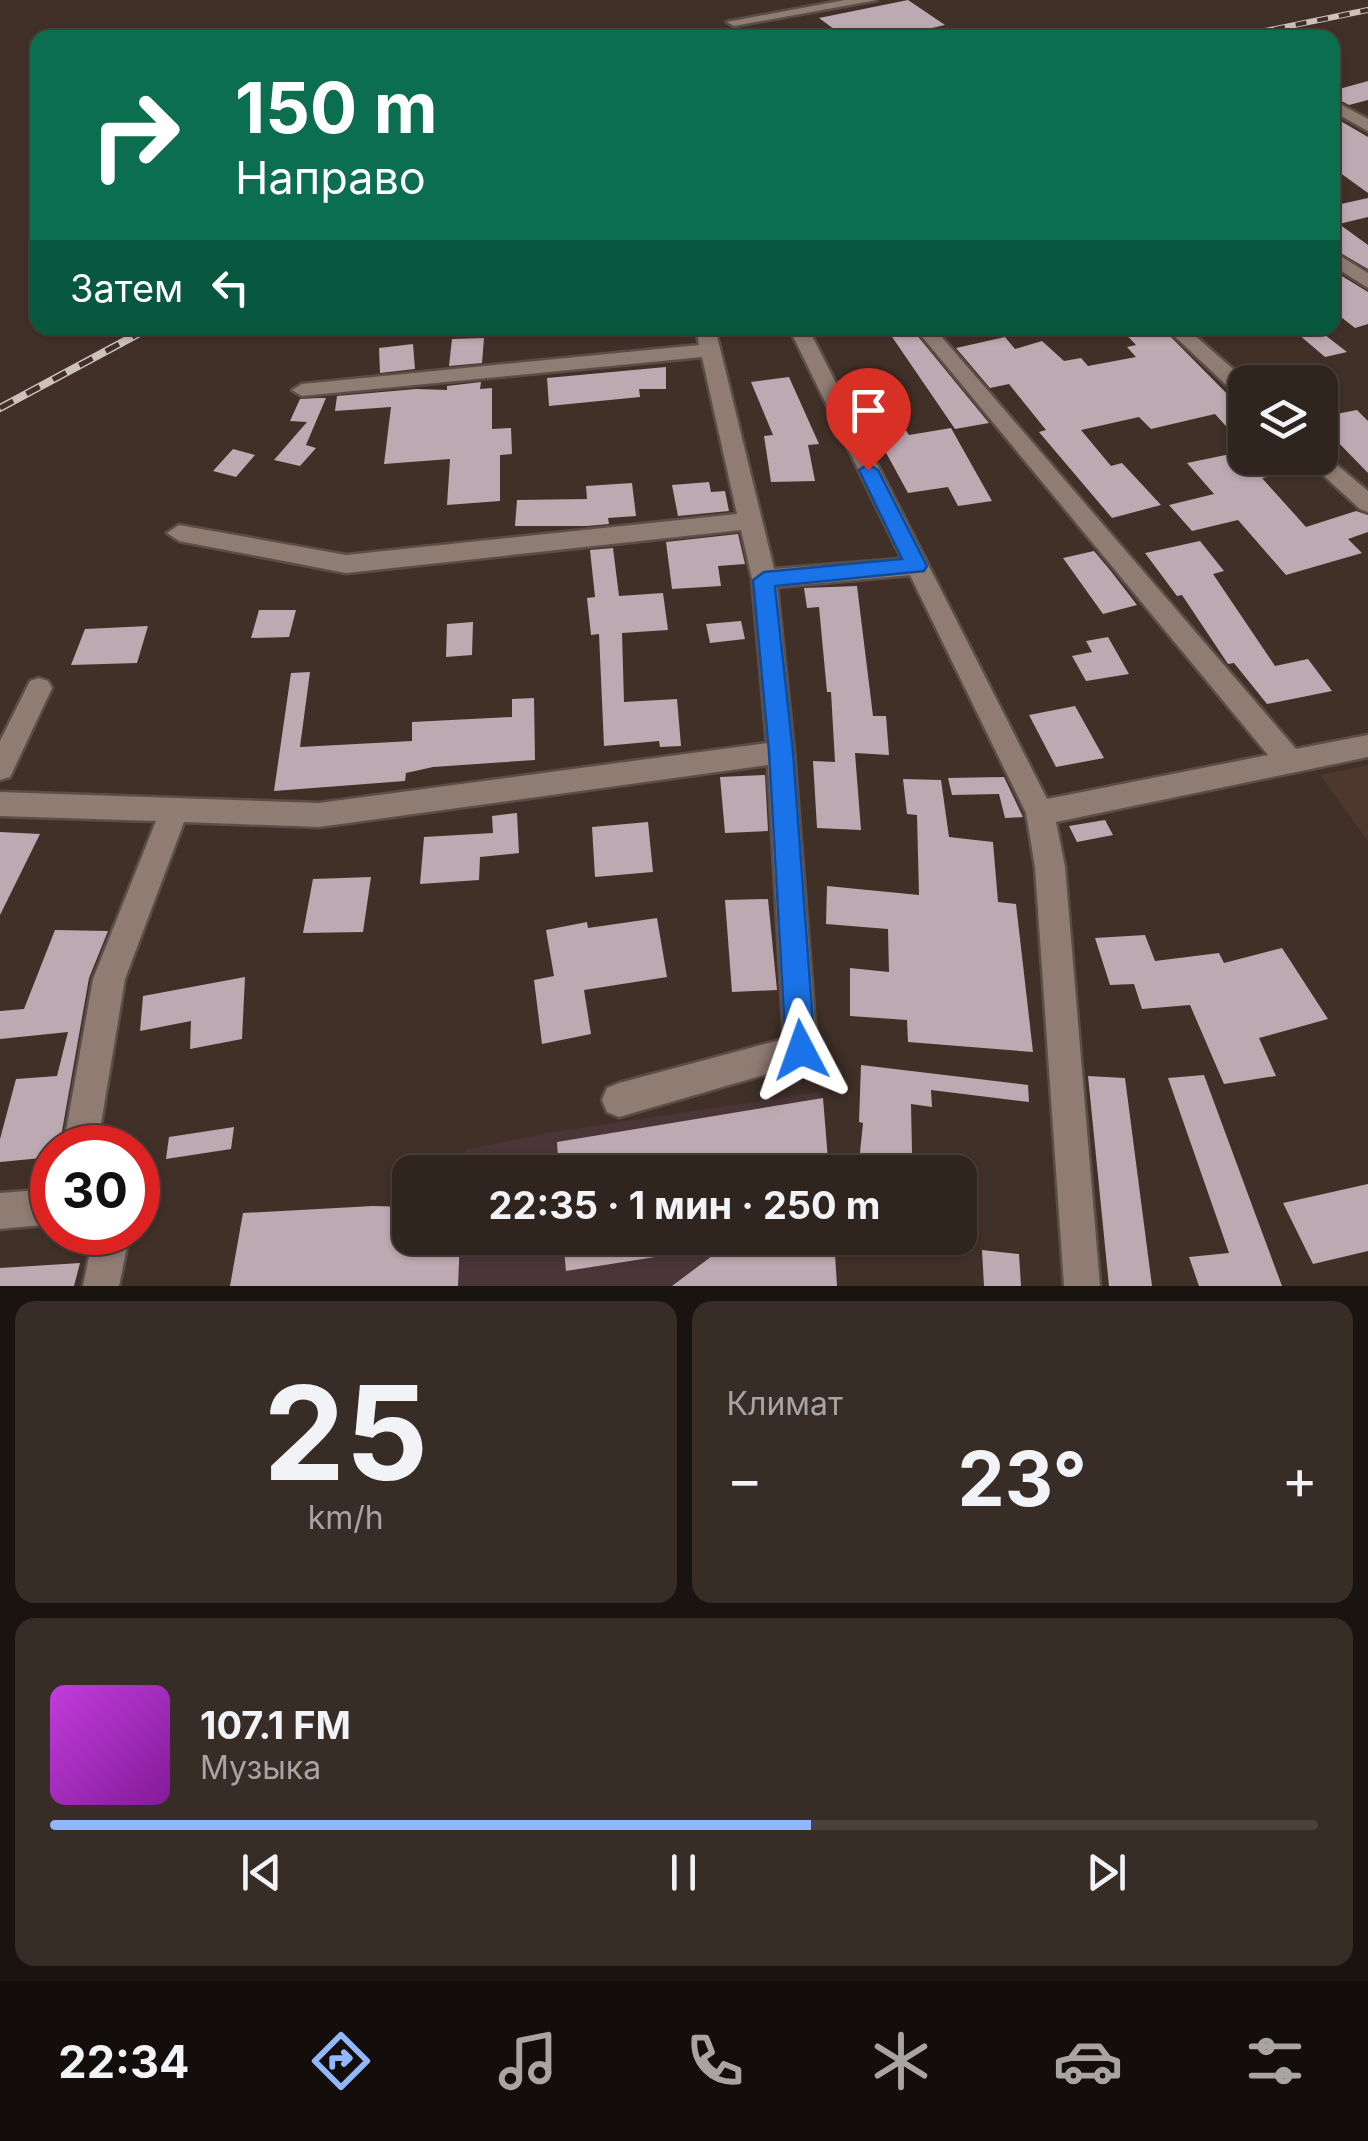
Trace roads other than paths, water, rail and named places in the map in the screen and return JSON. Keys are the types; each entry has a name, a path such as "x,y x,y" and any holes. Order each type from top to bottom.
{"street":[{"path":"734,22 870,0"},
{"path":"1340,109 1368,126"},
{"path":"1340,262 1368,282"},
{"path":"802,335 1040,813 1050,867 1082,1286"},
{"path":"930,335 1291,762"},
{"path":"1183,335 1228,376"},
{"path":"302,390 708,339 764,580 781,752 801,1050 619,1100"},
{"path":"1336,475 1368,504"},
{"path":"179,533 346,564 750,521"},
{"path":"764,580 916,566"},
{"path":"0,769 39,688"},
{"path":"1040,813 1368,746"},
{"path":"0,804 318,814 781,752"},
{"path":"84,1125 108,979 174,810"},
{"path":"0,1211 30,1209"},
{"path":"101,1286 107,1255"}],"railway":[{"path":"1270,30 1368,10"},
{"path":"0,408 136,335"}]}
